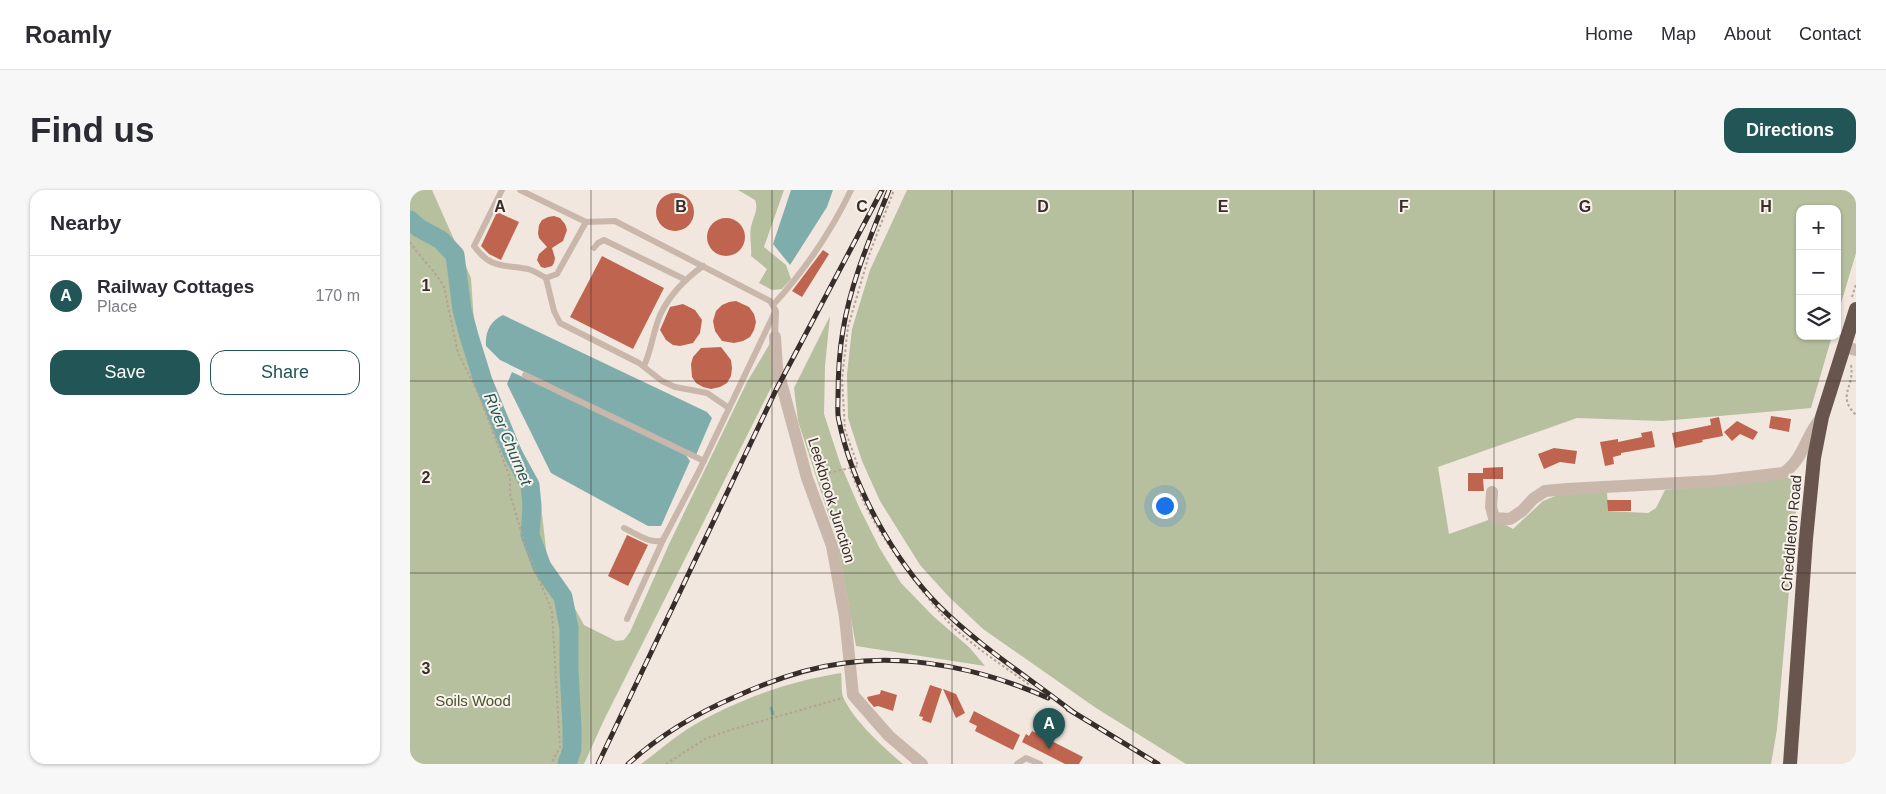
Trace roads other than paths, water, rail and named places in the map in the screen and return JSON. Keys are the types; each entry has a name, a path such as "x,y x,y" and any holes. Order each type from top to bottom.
{"highway":[{"name":"Cheddleton Road","path":"1790,764 1806,538 1814,458 1822,417 1850,348 1856,310"}],"street":[{"name":"Leekbrook Junction","path":"775,337 777,368 807,478 832,546 845,617 853,695 889,736 922,764"},
{"path":"1492,492 1491,507 1494,518 1510,519 1545,491 1567,488 1715,481 1783,473 1797,461 1813,427 1822,417"}],"lane":[{"path":"502,190 474,246 484,259 504,266 530,270 546,278 556,274 586,222"},
{"path":"520,190 586,222 615,221 770,300 774,308 775,337"},
{"path":"626,619 663,540 704,461 774,308 823,242 850,190"},
{"path":"594,248 604,240 684,279"},
{"path":"644,366 650,353 661,314 684,279 703,266"},
{"path":"546,278 554,311 560,323 644,366 669,384 685,390 707,393 729,408"},
{"path":"525,375 704,461"},
{"path":"624,528 652,541 658,542 663,540"},
{"path":"1017,764 1026,758 1040,764"}],"water":[{"path":"791,190 833,190 827,207 790,265 773,244"},
{"path":"503,315 707,412 712,418 696,455 500,360 486,346 486,341 489,328 498,317"},
{"path":"512,372 685,454 690,461 661,526 648,526 551,473 507,384"}],"waterway":[{"name":"River Churnet","path":"410,220 419,228 441,240 455,255 462,310 483,381 513,454 530,485 532,506 530,535 542,567 563,597 569,628 572,727 572,749 567,764"},
{"path":"771,708 773,714"}],"railway":[{"path":"598,764 776,390 882,190"},
{"path":"889,190 856,276 843,330 839,372 838,416 845,445 864,495 877,520 891,544 922,587 970,635 1073,712"},
{"path":"628,764 666,734 693,717 750,690 803,671 831,665 897,660 923,663 975,672 1025,688 1048,698"},
{"path":"1068,709 1158,764"}],"place":[{"name":"Railway Cottages","path":"1049,749"}],"park label":[{"name":"Soils Wood","path":"473,700"}]}
